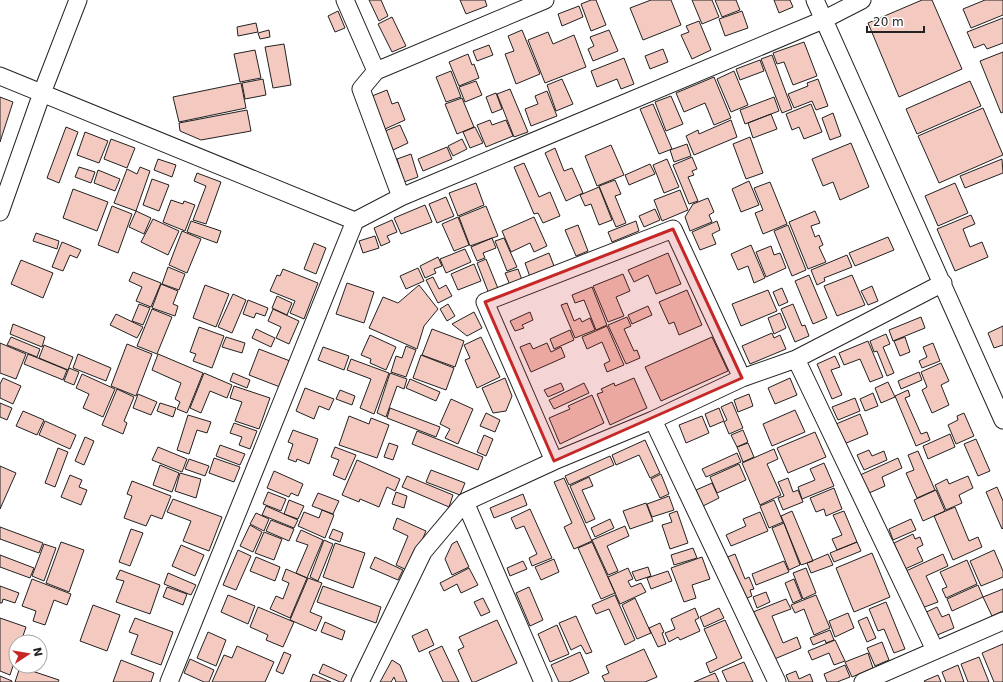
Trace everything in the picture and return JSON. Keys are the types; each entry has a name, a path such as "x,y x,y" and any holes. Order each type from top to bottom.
{"street":[{"path":"0,212 42,93 78,0"},
{"path":"345,0 376,71"},
{"path":"401,197 361,89 376,71 545,0"},
{"path":"815,0 943,283 1003,420"},
{"path":"168,682 356,221 401,197 823,20 862,0"},
{"path":"0,76 356,221"},
{"path":"554,462 486,302 673,229 742,378"},
{"path":"360,682 423,552 466,502 554,462 653,420 742,378 796,359 943,283"},
{"path":"796,359 935,650"},
{"path":"653,420 777,682"},
{"path":"466,502 543,682"},
{"path":"873,680 935,650 1003,621"}],"highlighted area":[{"path":"673,229 742,378 554,461 485,302"}],"building":[{"path":"369,0 381,0 388,16 379,21"},
{"path":"460,0 485,0 487,6 466,14"},
{"path":"591,0 596,0 606,25 591,31 581,4"},
{"path":"651,0 671,0 681,25 643,40 630,8"},
{"path":"692,0 712,0 719,17 702,24"},
{"path":"715,0 736,0 740,10 722,17"},
{"path":"774,0 790,0 793,7 779,13"},
{"path":"922,0 932,0 962,69 899,97 868,23"},
{"path":"985,0 1003,0 1003,15 971,28 963,9"},
{"path":"579,6 583,17 562,26 558,14"},
{"path":"338,11 345,28 335,32 328,16"},
{"path":"742,11 748,28 725,36 719,19"},
{"path":"392,17 406,46 392,52 378,24"},
{"path":"1003,18 1003,43 987,49 984,44 974,48 967,32"},
{"path":"699,21 711,50 692,59 681,35 689,32 686,26"},
{"path":"256,23 258,32 238,36 237,27"},
{"path":"269,30 270,37 260,39 258,33"},
{"path":"522,30 540,74 516,84 505,54 514,51 508,36"},
{"path":"609,30 618,51 593,61 588,49 594,46 590,37"},
{"path":"548,32 553,44 574,35 586,67 545,83 528,40"},
{"path":"804,42 817,76 793,85 784,62 777,64 773,53"},
{"path":"284,44 291,85 273,88 265,47"},
{"path":"489,45 493,55 477,61 473,51"},
{"path":"663,49 668,62 650,69 645,56"},
{"path":"255,50 261,78 240,82 234,54"},
{"path":"1003,52 1003,112 1001,113 980,61"},
{"path":"468,54 472,65 474,64 479,78 459,86 449,62"},
{"path":"772,55 792,109 782,113 761,59"},
{"path":"624,58 634,84 621,89 617,79 597,87 591,71"},
{"path":"760,60 764,71 740,80 736,69"},
{"path":"451,71 461,97 446,102 436,77"},
{"path":"734,71 748,105 731,112 717,79"},
{"path":"714,77 731,118 714,125 705,103 684,112 676,93"},
{"path":"263,79 266,95 245,99 242,83"},
{"path":"562,79 573,104 556,111 547,85"},
{"path":"818,79 828,106 816,110 812,101 794,108 788,94 808,86 807,83"},
{"path":"476,81 482,95 465,102 459,87"},
{"path":"970,81 981,106 917,134 906,109"},
{"path":"241,83 246,108 179,122 173,97"},
{"path":"510,89 528,132 514,137 497,94"},
{"path":"387,90 392,104 398,102 405,120 385,129 372,96"},
{"path":"547,91 557,116 531,126 525,109 538,104 535,96"},
{"path":"496,93 502,109 492,113 486,97"},
{"path":"671,96 683,124 666,131 655,102"},
{"path":"0,97 13,102 0,142"},
{"path":"774,97 779,111 745,124 740,110"},
{"path":"462,98 474,127 457,134 445,104"},
{"path":"653,104 672,149 659,154 640,109"},
{"path":"811,104 822,132 804,139 799,127 792,130 786,114"},
{"path":"983,108 1003,155 939,183 918,136"},
{"path":"247,110 251,131 201,140 180,131 179,123"},
{"path":"833,113 841,136 830,140 822,118"},
{"path":"771,114 777,129 753,138 748,123"},
{"path":"490,120 492,125 506,120 513,136 486,147 477,125"},
{"path":"731,120 737,137 694,155 686,136 698,130 699,134"},
{"path":"400,125 408,143 393,150 385,131"},
{"path":"66,127 78,132 59,183 47,178"},
{"path":"475,127 483,143 470,148 463,132"},
{"path":"85,132 108,141 99,163 77,155"},
{"path":"750,137 763,173 746,179 733,144"},
{"path":"111,139 135,148 127,168 104,159"},
{"path":"462,139 467,149 453,156 448,146"},
{"path":"851,143 869,187 840,200 833,182 823,186 812,159"},
{"path":"687,144 691,156 674,162 670,150"},
{"path":"611,145 624,175 597,186 585,156"},
{"path":"447,147 452,159 423,171 418,159"},
{"path":"555,148 564,171 572,168 583,193 566,201 545,153"},
{"path":"411,154 418,177 404,182 397,159"},
{"path":"692,157 697,169 692,171 694,175 688,177 698,201 689,204 673,165"},
{"path":"158,159 176,165 172,177 154,170"},
{"path":"667,159 679,187 664,193 653,165"},
{"path":"1002,159 1003,173 965,188 960,176"},
{"path":"524,163 539,197 550,192 560,216 543,223 538,213 534,214 514,167"},
{"path":"650,164 655,174 629,185 625,175"},
{"path":"79,167 95,172 91,183 75,177"},
{"path":"140,167 150,171 136,211 114,203 127,169 137,174"},
{"path":"98,170 120,179 115,191 94,183"},
{"path":"197,173 221,182 206,224 193,220 206,186 194,181"},
{"path":"152,179 169,185 159,211 143,205"},
{"path":"615,180 621,194 615,196 626,223 616,227 599,186"},
{"path":"749,181 759,205 741,212 732,189"},
{"path":"770,182 787,224 763,234 755,213 763,210 754,188"},
{"path":"476,183 484,205 458,216 449,193"},
{"path":"955,183 968,213 938,226 925,196"},
{"path":"599,187 612,220 599,225 591,204 585,206 580,195"},
{"path":"73,189 108,202 97,231 63,218"},
{"path":"680,190 688,210 662,221 654,200"},
{"path":"446,197 454,216 437,223 429,204"},
{"path":"708,198 714,212 709,215 712,222 690,231 685,217 693,204"},
{"path":"171,200 183,204 184,201 195,205 185,231 163,222"},
{"path":"425,205 432,222 401,234 394,218"},
{"path":"112,206 132,214 118,253 98,245"},
{"path":"486,206 498,236 470,246 459,217"},
{"path":"655,209 660,220 644,227 639,216"},
{"path":"136,211 151,218 144,234 129,227"},
{"path":"815,211 820,223 811,226 815,237 819,235 823,245 819,247 826,262 808,269 789,222"},
{"path":"971,215 975,224 963,229 970,247 982,242 988,257 955,271 937,229"},
{"path":"458,217 469,245 454,251 442,224"},
{"path":"534,217 547,246 534,252 530,243 511,252 502,231"},
{"path":"153,219 179,231 168,255 141,242"},
{"path":"392,220 397,232 387,236 390,242 381,246 374,228"},
{"path":"191,221 221,231 217,243 187,232"},
{"path":"636,221 639,231 612,242 608,232"},
{"path":"717,221 720,230 712,234 716,244 700,250 692,232"},
{"path":"578,225 588,251 576,256 565,230"},
{"path":"788,225 806,270 792,276 774,231"},
{"path":"182,231 201,239 187,273 169,265"},
{"path":"36,233 59,241 57,249 33,241"},
{"path":"375,236 379,248 363,253 359,241"},
{"path":"888,237 894,250 855,266 849,253"},
{"path":"492,238 496,248 483,253 485,258 477,261 471,247"},
{"path":"504,238 517,267 507,271 495,241"},
{"path":"62,242 81,250 77,258 70,255 63,271 52,267"},
{"path":"314,243 326,248 316,274 304,269"},
{"path":"751,245 765,278 754,283 748,266 738,270 731,254"},
{"path":"771,246 774,255 780,253 786,268 766,277 756,252"},
{"path":"465,249 471,262 446,273 440,259"},
{"path":"549,253 554,266 530,277 525,263"},
{"path":"668,253 681,284 656,294 648,275 634,282 628,270"},
{"path":"847,255 852,267 824,278 825,281 817,285 811,270"},
{"path":"438,257 442,266 434,269 436,273 425,278 420,266"},
{"path":"486,259 499,291 489,294 477,263"},
{"path":"21,260 53,273 43,298 11,284"},
{"path":"474,264 481,281 458,290 451,274"},
{"path":"168,267 185,274 179,290 162,284"},
{"path":"418,268 424,281 406,289 400,276"},
{"path":"283,269 318,283 304,319 290,313 295,301 270,291 277,275 280,276"},
{"path":"518,269 522,280 510,285 505,273"},
{"path":"133,272 161,283 151,307 136,301 142,287 129,281"},
{"path":"623,274 630,291 616,297 624,316 608,322 593,286"},
{"path":"809,275 827,318 813,324 795,281"},
{"path":"852,275 865,305 837,316 824,286"},
{"path":"433,277 439,289 446,285 452,296 438,303 426,280"},
{"path":"347,283 374,292 364,323 336,314"},
{"path":"161,284 178,291 173,304 178,306 175,316 152,308"},
{"path":"205,285 229,294 216,327 193,318"},
{"path":"419,285 438,309 424,326 417,349 369,328 383,297 398,303"},
{"path":"872,286 878,301 868,305 861,291"},
{"path":"592,287 607,325 596,330 584,300 575,303 572,295"},
{"path":"782,288 788,302 779,306 773,292"},
{"path":"687,290 702,325 679,335 674,322 669,324 659,302"},
{"path":"768,290 777,311 741,326 732,304"},
{"path":"233,294 246,300 232,333 218,327"},
{"path":"277,296 292,303 287,315 272,308"},
{"path":"248,300 268,308 265,316 256,313 254,318 243,314"},
{"path":"567,303 574,321 580,318 582,322 590,318 595,330 575,338 561,305"},
{"path":"139,304 150,308 143,325 132,321"},
{"path":"448,304 455,316 447,321 440,309"},
{"path":"793,304 802,326 805,325 809,336 795,342 781,309"},
{"path":"648,306 652,315 632,324 628,315"},
{"path":"152,309 172,317 157,354 137,346"},
{"path":"273,309 299,321 289,344 276,338 281,327 268,321"},
{"path":"474,312 482,328 467,336 452,324"},
{"path":"530,312 533,320 522,325 524,328 515,331 510,321"},
{"path":"780,313 786,328 774,334 768,318"},
{"path":"116,314 143,327 137,338 110,325"},
{"path":"627,317 631,326 624,329 634,351 637,350 640,358 626,364 608,325"},
{"path":"921,317 925,328 893,341 889,330"},
{"path":"13,324 45,337 42,347 10,334"},
{"path":"607,326 624,365 607,372 604,364 610,361 602,342 587,349 582,337"},
{"path":"1003,326 1003,345 994,348 988,333"},
{"path":"199,327 224,336 212,368 193,361 196,354 190,352"},
{"path":"256,329 275,338 271,347 252,338"},
{"path":"432,329 464,341 455,367 422,355"},
{"path":"570,330 574,340 554,349 550,339"},
{"path":"772,333 774,338 780,335 786,349 750,364 742,346"},
{"path":"886,334 890,344 883,347 894,373 887,376 877,351 874,352 870,341"},
{"path":"370,335 396,347 386,370 370,363 371,359 361,355"},
{"path":"11,337 40,349 37,357 7,345"},
{"path":"226,337 245,343 242,353 222,347"},
{"path":"481,337 500,377 477,388 465,360 470,358 464,345"},
{"path":"712,337 728,371 661,401 645,367"},
{"path":"905,337 910,352 900,356 894,341"},
{"path":"868,341 883,377 870,382 860,359 844,365 839,353"},
{"path":"0,343 26,354 16,379 0,373"},
{"path":"530,343 533,349 547,343 551,352 561,347 565,357 531,372 520,347"},
{"path":"933,343 940,361 922,368 919,361 927,357 923,347"},
{"path":"127,344 152,354 136,396 111,386"},
{"path":"44,345 73,357 68,370 39,358"},
{"path":"406,346 416,350 406,377 391,372 396,356 402,358"},
{"path":"323,347 349,356 344,370 318,360"},
{"path":"259,349 290,361 280,387 249,375"},
{"path":"28,354 67,370 63,380 24,364"},
{"path":"78,354 111,368 106,381 73,368"},
{"path":"158,354 203,373 187,413 177,409 180,402 175,399 181,383 152,370"},
{"path":"421,355 454,368 446,390 413,378"},
{"path":"835,356 840,367 831,370 842,395 832,399 817,364"},
{"path":"351,359 389,373 374,414 360,408 371,379 347,370"},
{"path":"941,363 949,381 941,385 949,405 932,413 922,390 927,387 921,372"},
{"path":"69,368 79,372 74,385 64,381"},
{"path":"919,372 922,380 901,389 898,381"},
{"path":"204,373 232,385 227,398 210,391 201,413 190,408"},
{"path":"233,373 250,380 247,388 230,381"},
{"path":"390,373 407,379 404,389 397,386 386,417 377,413"},
{"path":"82,374 115,389 103,417 83,408 89,394 76,388"},
{"path":"3,378 21,386 13,404 0,398 0,384"},
{"path":"505,378 512,396 506,411 493,413 482,388"},
{"path":"634,378 647,408 610,425 597,394 603,392 601,389 614,383 615,386"},
{"path":"790,378 797,395 775,404 768,388"},
{"path":"410,379 440,392 436,401 406,388"},
{"path":"888,382 895,397 881,403 875,388"},
{"path":"561,383 564,390 548,397 544,390"},
{"path":"584,383 589,393 554,409 549,400"},
{"path":"234,386 270,398 259,429 235,421 242,402 230,398"},
{"path":"305,388 334,399 329,410 319,406 314,419 296,411"},
{"path":"117,389 134,397 124,421 127,423 123,434 102,425"},
{"path":"340,390 355,396 352,405 336,399"},
{"path":"908,390 910,396 905,398 921,434 927,432 930,440 916,446 895,396"},
{"path":"873,393 878,406 865,411 860,399"},
{"path":"138,394 157,402 151,415 133,408"},
{"path":"749,394 753,406 738,412 734,400"},
{"path":"592,395 604,423 560,444 549,418 570,409 568,406"},
{"path":"855,398 860,411 838,420 832,407"},
{"path":"451,399 473,409 458,444 445,438 450,429 440,424"},
{"path":"732,402 743,428 729,434 724,422 727,420 721,407"},
{"path":"0,403 12,408 7,420 0,417"},
{"path":"160,403 176,408 173,417 157,411"},
{"path":"390,408 440,427 436,437 387,418"},
{"path":"719,408 724,421 710,427 705,414"},
{"path":"795,410 805,432 772,446 763,424"},
{"path":"23,411 44,420 37,435 16,426"},
{"path":"486,413 500,420 495,432 480,426"},
{"path":"964,413 974,436 956,444 948,425 958,420 957,416"},
{"path":"860,414 868,434 844,444 836,424"},
{"path":"188,415 211,422 207,433 197,430 189,454 177,450"},
{"path":"349,416 369,424 371,418 389,425 377,458 339,445"},
{"path":"702,416 709,433 686,443 679,425"},
{"path":"45,421 76,435 70,449 39,435"},
{"path":"234,423 257,431 250,449 239,445 242,437 230,433"},
{"path":"293,430 318,439 309,464 297,459 296,462 288,459 293,444 288,442"},
{"path":"743,430 748,442 737,447 731,435"},
{"path":"417,431 483,457 478,470 412,444"},
{"path":"815,432 826,457 788,473 777,448"},
{"path":"950,434 955,447 928,459 923,446"},
{"path":"484,435 493,439 486,456 477,452"},
{"path":"85,437 94,441 84,465 75,461"},
{"path":"976,439 990,471 978,476 964,444"},
{"path":"645,440 660,473 650,478 639,455 616,465 612,455"},
{"path":"389,443 398,446 393,460 384,457"},
{"path":"748,443 754,457 743,462 737,447"},
{"path":"220,445 245,454 240,465 216,456"},
{"path":"158,447 187,459 182,472 152,460"},
{"path":"335,447 356,455 345,480 333,475 339,460 331,457"},
{"path":"58,448 68,452 55,487 45,483"},
{"path":"774,449 778,459 767,464 781,495 760,505 742,463"},
{"path":"869,450 872,456 884,451 887,460 864,470 857,455"},
{"path":"918,451 935,490 917,498 906,473 914,470 908,455"},
{"path":"737,453 741,462 706,477 702,469"},
{"path":"610,456 614,465 569,485 565,476"},
{"path":"214,458 240,467 234,482 209,473"},
{"path":"898,458 902,468 882,477 885,486 869,493 860,475"},
{"path":"189,459 209,466 205,476 185,469"},
{"path":"357,460 400,479 395,491 387,487 379,507 360,499 359,502 342,495"},
{"path":"824,463 834,486 802,499 798,487 815,480 810,469"},
{"path":"739,464 746,480 717,493 710,477"},
{"path":"160,465 179,473 172,492 153,485"},
{"path":"0,466 16,473 0,509"},
{"path":"431,470 465,483 460,495 426,482"},
{"path":"274,471 303,484 298,496 291,493 289,497 267,488"},
{"path":"180,473 201,479 196,498 175,491"},
{"path":"661,474 669,494 660,498 651,479"},
{"path":"70,475 82,480 79,487 87,490 81,505 61,497"},
{"path":"407,476 453,495 449,507 402,487"},
{"path":"968,476 973,488 959,495 962,503 946,510 935,485 947,479 949,484"},
{"path":"589,477 593,486 582,490 595,519 586,523 570,486"},
{"path":"564,478 592,541 574,549 564,527 572,523 554,482"},
{"path":"788,478 793,492 798,490 803,502 783,510 778,498 784,496 778,482"},
{"path":"132,481 171,496 162,519 151,515 146,526 124,518 132,496 127,494"},
{"path":"712,483 719,498 703,506 696,490"},
{"path":"997,487 1003,501 1002,529 986,492"},
{"path":"834,488 842,509 826,516 824,509 816,512 810,498"},
{"path":"936,490 945,511 923,521 914,500"},
{"path":"268,492 286,499 281,511 263,504"},
{"path":"396,492 407,496 404,508 392,504"},
{"path":"318,493 339,501 333,514 312,506"},
{"path":"523,494 527,505 494,518 490,508"},
{"path":"669,496 674,510 652,517 647,504"},
{"path":"173,499 222,517 209,551 183,541 191,521 167,512"},
{"path":"289,500 304,506 298,519 284,514"},
{"path":"774,500 783,522 769,528 760,506"},
{"path":"646,503 653,521 630,529 623,511"},
{"path":"266,506 298,520 294,528 262,515"},
{"path":"955,507 969,541 978,537 982,547 953,560 934,516"},
{"path":"530,509 552,558 532,566 529,558 537,554 524,526 516,529 511,518"},
{"path":"322,510 334,515 325,538 298,526 304,512 319,518"},
{"path":"677,511 688,543 670,549 662,525 672,522 669,514"},
{"path":"792,511 813,561 801,565 781,516"},
{"path":"844,511 857,542 837,550 832,539 842,535 833,515"},
{"path":"760,512 768,531 731,546 726,535 746,526 743,519"},
{"path":"256,513 269,519 264,531 250,524"},
{"path":"397,518 426,531 409,571 396,565 408,536 393,529"},
{"path":"610,519 614,528 595,537 591,528"},
{"path":"911,519 916,530 893,540 889,529"},
{"path":"271,520 294,529 289,541 266,531"},
{"path":"784,523 800,565 789,570 772,528"},
{"path":"250,525 262,532 253,552 240,546"},
{"path":"625,526 629,536 607,546 618,571 608,575 592,540"},
{"path":"0,527 43,543 39,553 0,539"},
{"path":"131,529 143,533 130,566 119,562"},
{"path":"333,529 343,533 340,542 329,538"},
{"path":"301,530 323,540 307,578 296,573 308,545 296,541"},
{"path":"264,532 282,539 274,560 255,553"},
{"path":"913,534 915,539 920,537 923,545 917,548 923,561 905,569 894,543"},
{"path":"324,540 333,544 318,581 310,577"},
{"path":"457,541 469,567 452,575 445,559 452,544"},
{"path":"61,542 84,550 69,592 46,583"},
{"path":"592,542 615,593 601,599 578,548"},
{"path":"857,542 861,551 834,562 830,553"},
{"path":"335,543 365,553 353,588 323,577"},
{"path":"44,544 56,548 44,581 32,576"},
{"path":"181,545 204,555 195,576 172,566"},
{"path":"693,548 697,558 674,565 671,555"},
{"path":"238,550 251,556 236,590 223,585"},
{"path":"994,550 1003,571 1003,577 981,586 970,561"},
{"path":"872,553 890,597 854,612 836,568"},
{"path":"735,554 745,579 749,577 754,589 750,590 752,596 742,600 725,558"},
{"path":"828,554 833,565 811,573 807,563"},
{"path":"943,554 948,566 926,576 938,602 922,608 906,571"},
{"path":"0,555 34,568 30,578 0,567"},
{"path":"256,557 280,567 275,581 250,571"},
{"path":"375,557 403,570 398,580 370,568"},
{"path":"702,557 710,579 692,585 696,598 684,602 671,568"},
{"path":"554,559 559,572 541,580 535,567"},
{"path":"967,560 977,584 946,598 942,589 947,587 940,572"},
{"path":"523,561 527,569 510,576 507,568"},
{"path":"784,561 789,572 756,585 752,574"},
{"path":"648,567 651,576 636,581 632,572"},
{"path":"469,568 478,585 461,593 457,584 444,591 440,583"},
{"path":"628,568 633,579 628,581 631,587 641,583 646,592 620,604 608,577"},
{"path":"806,568 816,593 803,599 793,573"},
{"path":"286,569 307,578 290,618 270,609 276,596 283,599 289,583 282,580"},
{"path":"120,570 160,585 150,614 116,602 124,581 116,579"},
{"path":"668,571 672,581 651,589 647,578"},
{"path":"168,573 196,585 191,595 164,584"},
{"path":"308,578 322,583 310,612 322,617 316,631 290,620"},
{"path":"32,579 71,594 67,605 54,600 45,625 33,621 36,611 22,606"},
{"path":"794,579 802,599 793,603 785,583"},
{"path":"978,585 983,597 952,611 947,599"},
{"path":"0,586 19,593 15,603 3,599 2,603 0,603"},
{"path":"323,586 381,607 376,623 317,602"},
{"path":"167,587 187,594 183,605 163,597"},
{"path":"529,587 543,620 530,626 516,593"},
{"path":"1003,589 1003,611 992,616 983,597"},
{"path":"766,592 770,602 757,608 753,597"},
{"path":"228,595 255,606 248,624 221,612"},
{"path":"615,595 635,640 625,645 609,609 596,614 592,605"},
{"path":"816,595 830,628 814,635 804,609 795,613 791,605"},
{"path":"483,598 490,612 481,616 474,602"},
{"path":"635,598 651,633 637,639 622,605"},
{"path":"786,599 791,609 772,616 783,643 797,637 801,648 772,660 753,612"},
{"path":"886,602 905,649 894,653 884,629 878,631 869,609"},
{"path":"93,605 120,615 107,651 80,641"},
{"path":"258,607 294,622 283,647 266,640 268,635 250,627"},
{"path":"937,607 942,617 949,614 954,628 930,638 920,615"},
{"path":"695,608 699,618 695,620 700,631 680,640 678,637 669,642 665,633 675,629 671,619"},
{"path":"719,608 724,618 704,627 700,617"},
{"path":"848,613 854,628 835,637 829,621"},
{"path":"576,616 592,652 586,654 581,645 571,650 559,623"},
{"path":"867,617 876,638 867,642 858,621"},
{"path":"0,618 26,627 24,634 8,634 8,674 10,675 0,671"},
{"path":"135,618 173,632 161,665 131,654 138,635 129,632"},
{"path":"497,620 517,663 472,682 458,650 464,647 459,637"},
{"path":"725,620 742,658 710,673 706,663 717,658 704,629"},
{"path":"325,622 345,631 342,640 321,632"},
{"path":"660,623 664,632 662,633 666,644 658,647 649,628"},
{"path":"557,625 569,654 550,662 538,634"},
{"path":"427,629 434,645 419,652 412,636"},
{"path":"830,630 834,640 826,643 825,640 813,645 810,638"},
{"path":"208,632 226,640 216,666 197,658"},
{"path":"835,640 845,661 834,665 829,653 812,660 808,651"},
{"path":"882,642 889,660 875,666 867,648"},
{"path":"1003,644 1003,682 994,682 982,653"},
{"path":"237,646 274,662 265,682 212,682 224,655 232,658"},
{"path":"442,646 459,682 443,682 429,652"},
{"path":"644,649 657,677 645,682 605,682 602,676 609,673 606,666"},
{"path":"284,652 291,655 283,674 276,671"},
{"path":"580,652 589,673 569,682 559,682 551,665"},
{"path":"868,653 873,668 852,677 845,662"},
{"path":"979,657 989,682 968,682 961,664"},
{"path":"190,659 214,670 209,682 204,682 184,673"},
{"path":"121,660 154,673 151,682 113,682"},
{"path":"392,660 400,665 407,682 396,682 394,677 391,682 380,682"},
{"path":"744,662 753,682 727,682 722,671"},
{"path":"323,664 347,675 343,682 319,673"},
{"path":"845,665 850,677 837,682 827,682 824,674"},
{"path":"958,665 964,682 946,682 942,672"},
{"path":"796,671 799,679 810,674 813,682 789,682 786,675"},
{"path":"715,673 719,682 694,682"},
{"path":"18,674 41,674 59,680 58,682 15,682"},
{"path":"313,674 331,682 310,682"},
{"path":"938,675 941,682 924,681"},
{"path":"0,676 12,681 12,682 0,682"}]}
